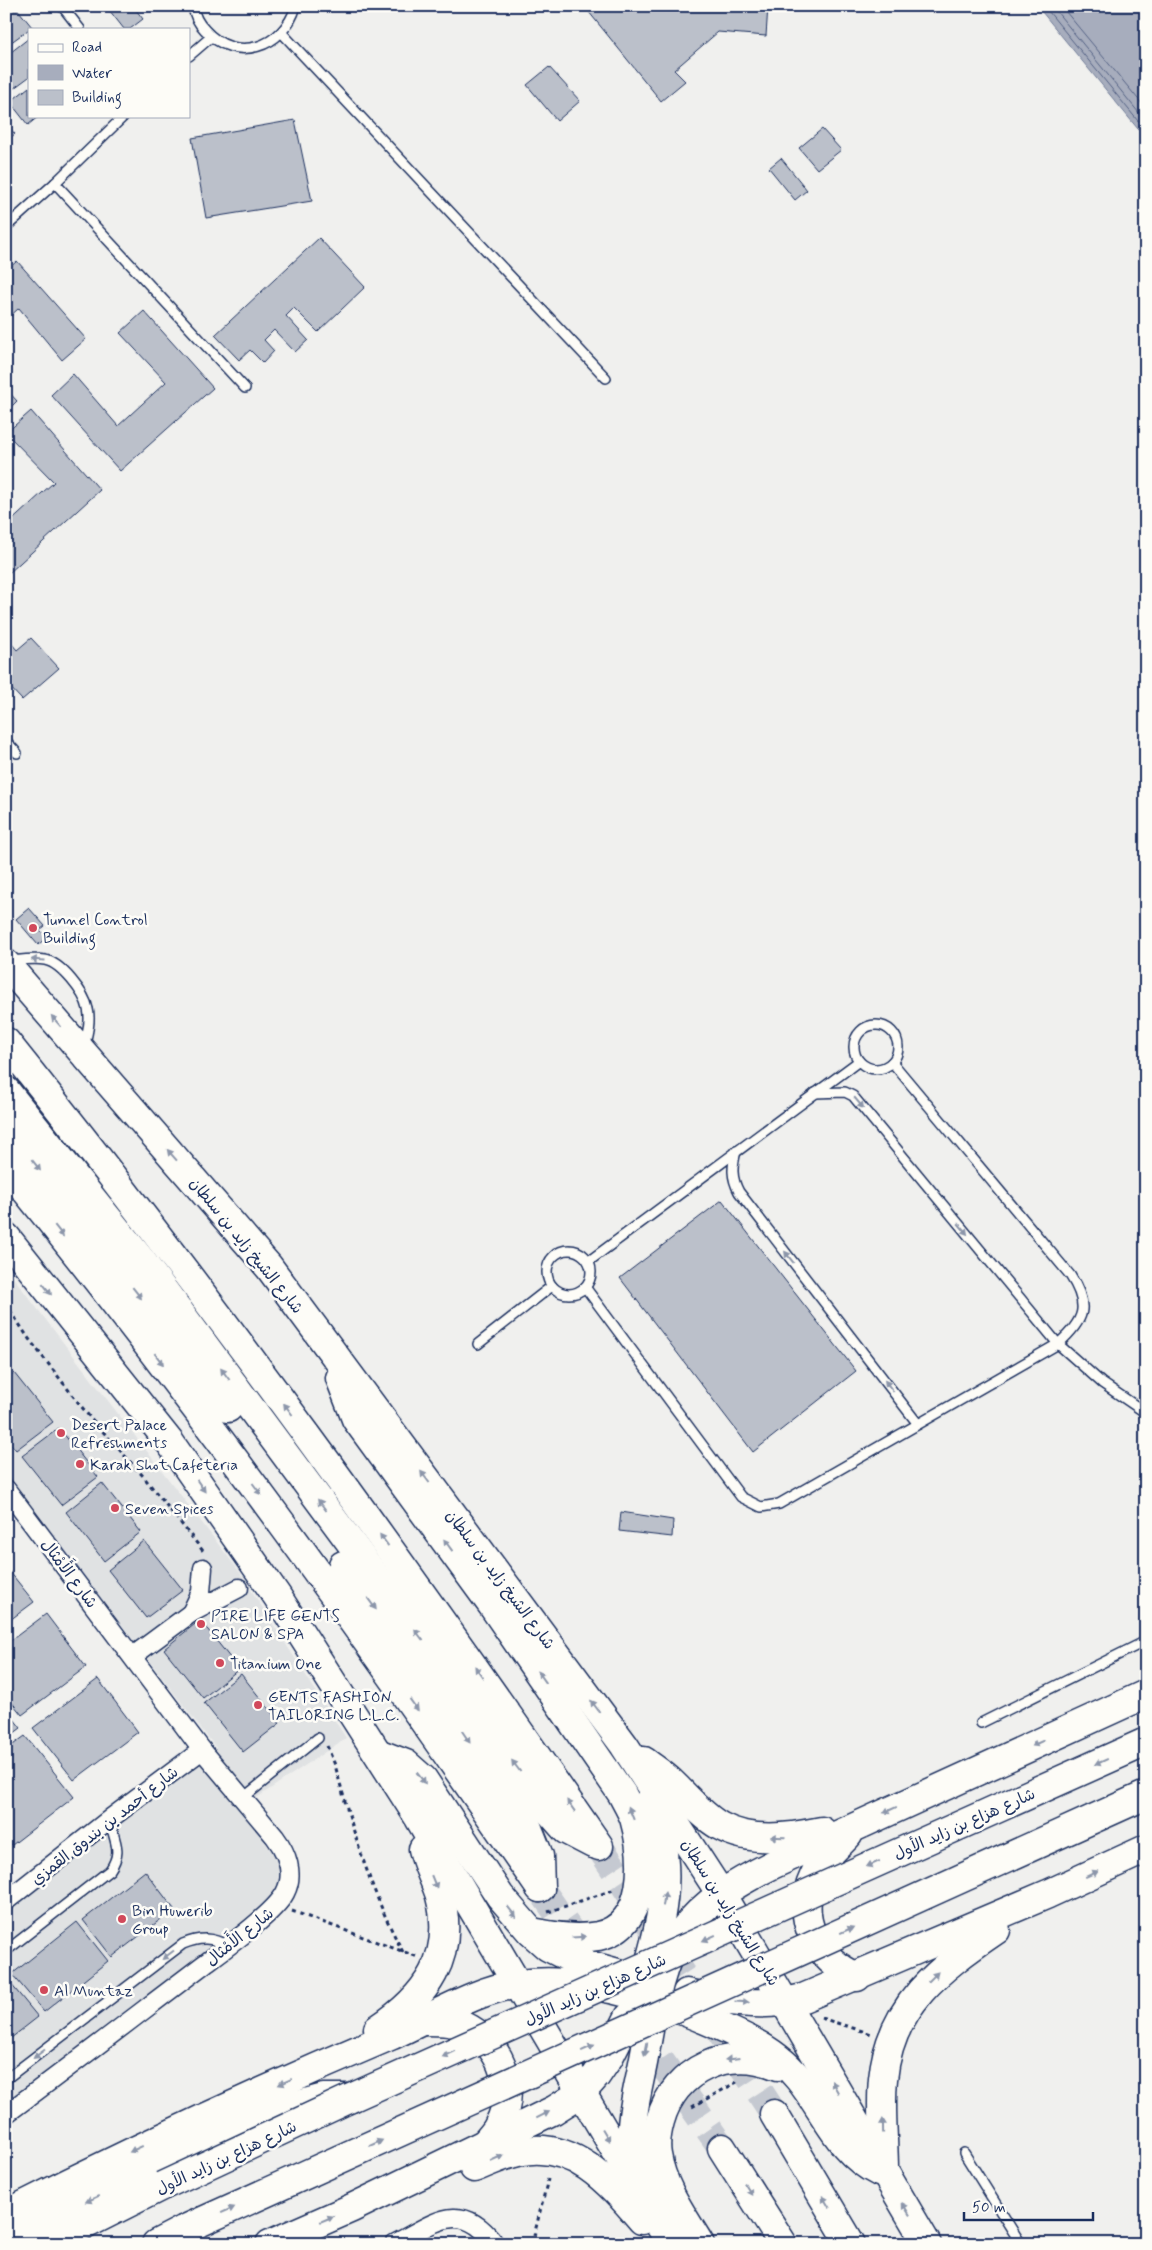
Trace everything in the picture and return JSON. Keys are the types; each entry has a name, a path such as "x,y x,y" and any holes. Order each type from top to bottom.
{"main road":[{"name":"شارع الشيخ زايد بن سلطان","path":"6,962 270,1267 624,1745 721,1894 786,2003 884,2175 927,2244"},
{"path":"6,1042 173,1256 319,1450 461,1647 599,1846 566,1830 551,1813 142,1261 6,1091"},
{"path":"6,1127 258,1446 433,1688 532,1836 541,1866 540,1888 420,1714 292,1536 165,1367 6,1166"},
{"path":"6,1237 171,1444 277,1596 380,1754 419,1818 670,2244"},
{"path":"325,1342 356,1419 492,1605 622,1794 633,1817 641,1865 637,1900 628,1915 616,1928 599,1936 575,1938 538,1923 500,1896 423,1779 406,1764 380,1754"},
{"path":"270,2244 352,2208 484,2145 554,2110 581,2093 609,2057 630,2017 666,1965 681,1933 698,1914 721,1894 757,1873 860,1824 1146,1694"},
{"name":"شارع هزاع بن زايد الأول","path":"47,2244 157,2179 350,2098 1146,1742"},
{"path":"624,1745 670,1781 696,1807 719,1825 736,1834 790,1838 860,1824"},
{"path":"624,1745 650,1801 660,1830 664,1858 666,1886 649,1990 634,2112 633,2142 639,2169 662,2213 670,2244"},
{"path":"156,2244 183,2230 1146,1795"},
{"path":"329,2062 389,2022 413,2002 426,1987 438,1964 443,1938 443,1912 439,1895 425,1858 419,1818"},
{"path":"857,1977 844,1971 823,1954 810,1930 807,1902 814,1876 821,1864 860,1824"},
{"path":"6,2214 134,2150 425,2021 479,1994 516,1984 541,1982 649,1990 752,2003 786,2003 857,1977 1146,1849"},
{"path":"538,1923 548,1947 578,1962 649,1990 740,2035 767,2051 795,2075 847,2149 864,2164 884,2175 883,2077 892,2040 908,2009 918,1994 942,1968 1048,1894"},
{"path":"425,2021 448,2021 470,2028 488,2042 501,2061 507,2083 506,2106 498,2127 484,2145"},
{"path":"700,2244 669,2190 661,2173 658,2160 657,2132 663,2112 670,2098 679,2086 696,2071 730,2058 760,2059 795,2075"},
{"path":"774,2114 851,2244"},
{"path":"722,2148 783,2244"},
{"path":"352,2208 412,2193 504,2155 520,2151 555,2152 573,2157 597,2172 644,2222 670,2244"},
{"path":"6,2239 157,2179"}],"street":[{"name":"شارع الأَمْثال","path":"6,1489 202,1750 284,1849 288,1863 289,1878 286,1892 278,1905 228,1946 6,2114"},
{"path":"191,1613 201,1592 206,1563"},
{"path":"133,1656 191,1613 239,1588"},
{"name":"شارع أحمد بن بندوق القمزي","path":"6,1901 111,1818 202,1750"},
{"path":"394,2244 448,2218 463,2218 476,2223 495,2244"}],"lane":[{"path":"62,6 79,28"},
{"path":"193,6 200,25 211,37 224,45 247,48 270,42 282,33 292,19 296,6"},
{"path":"282,33 606,378"},
{"path":"190,55 211,37"},
{"path":"6,227 55,183 122,118"},
{"path":"55,183 245,388"},
{"path":"6,741 17,753"},
{"path":"6,962 44,960 54,964 63,971 84,998 88,1008 89,1020 84,1053"},
{"path":"879,1024 892,1030 898,1042 896,1056 892,1062 879,1069 871,1069 858,1061 854,1046 855,1039 865,1027 879,1024"},
{"path":"589,1261 858,1061"},
{"path":"585,1287 741,1497 761,1507 779,1504 1058,1344 1074,1330 1082,1312 1081,1292 1070,1275 892,1062"},
{"path":"815,1093 845,1092 853,1096 1058,1344 1102,1383 1146,1413"},
{"path":"736,1151 732,1168 733,1180 739,1192 918,1424"},
{"path":"564,1250 578,1251 589,1261 592,1274 585,1287 572,1294 564,1294 552,1286 548,1279 548,1264 558,1252 564,1250"},
{"path":"478,1344 552,1286"},
{"path":"981,1723 1146,1641"},
{"path":"242,1798 318,1738"},
{"path":"6,1951 110,1870 117,1858 118,1851 111,1828 111,1818"},
{"path":"6,2079 183,1944 205,1938 216,1940 228,1946"},
{"path":"964,2153 1021,2244"}],"path":[{"path":"6,1304 52,1369 88,1415 143,1476 206,1563"},
{"path":"48,1373 52,1369"},
{"path":"318,1738 321,1735 331,1753 369,1880 379,1905 403,1952"},
{"path":"538,1923 622,1887"},
{"path":"278,1905 425,1960"},
{"path":"815,2017 880,2037"},
{"path":"685,2111 737,2081"},
{"path":"532,2244 548,2179"}],"shaded area":[{"path":"6,1268 239,1571 346,1738 240,1809 276,1857 282,1876 280,1888 269,1902 6,2106 6,1906 51,1870 216,1748 6,1474"}],"water":[{"path":"1037,6 1146,6 1146,123 1138,129"}],"building":[{"path":"15,6 32,27 28,28 6,46 6,8"},
{"path":"106,6 133,6 143,19 131,28 123,28"},
{"path":"584,6 768,6 766,36 718,32 674,70 685,81 661,101"},
{"path":"28,39 28,78 6,94 6,56"},
{"path":"549,67 580,101 557,121 527,85"},
{"path":"28,88 28,118 37,118 28,125 10,102"},
{"path":"295,120 312,201 206,218 192,138"},
{"path":"6,124 15,134 6,141"},
{"path":"822,129 841,150 817,169 799,148"},
{"path":"781,158 807,190 795,200 769,168"},
{"path":"319,238 365,287 318,332 294,308 286,316 308,340 295,352 274,330 264,340 274,351 263,363 250,350 239,360 215,335"},
{"path":"17,261 86,339 62,360 19,308 6,320 6,271"},
{"path":"144,311 213,388 120,471 51,395 73,374 118,426 166,382 120,333"},
{"path":"6,389 17,401 6,412"},
{"path":"31,411 100,490 9,573 6,570 6,526 54,482 6,433"},
{"path":"6,637 17,650 31,638 59,668 22,700 6,683"},
{"name":"Tunnel Control Building","path":"29,908 45,926 40,930 47,937 38,945 16,919"},
{"path":"722,1200 856,1371 753,1452 620,1278"},
{"path":"14,1373 53,1422 16,1450 6,1438 6,1379"},
{"path":"59,1428 98,1477 61,1505 22,1456"},
{"path":"102,1483 141,1532 104,1561 66,1512"},
{"path":"621,1512 673,1520 672,1537 619,1531"},
{"path":"144,1541 183,1590 146,1618 108,1570"},
{"path":"6,1567 34,1602 6,1623"},
{"path":"46,1614 86,1667 22,1715 6,1695 6,1644"},
{"path":"200,1620 239,1669 203,1698 164,1649"},
{"path":"241,1674 280,1723 243,1752 204,1703"},
{"path":"98,1679 138,1732 74,1780 33,1728"},
{"path":"6,1709 21,1728 6,1739"},
{"path":"25,1736 74,1797 12,1845 6,1838 6,1750"},
{"path":"145,1871 174,1909 112,1957 83,1920"},
{"path":"77,1922 108,1961 44,2012 12,1974"},
{"path":"6,1978 38,2017 6,2042"}],"tunnel":[{"path":"599,1846 774,2114"},
{"path":"540,1888 586,1954"},
{"path":"636,2026 722,2148"}],"place":[{"name":"Tunnel Control Building","path":"33,928"},
{"name":"Desert Palace Refreshments","path":"61,1433"},
{"name":"Karak Shot Cafeteria","path":"80,1464"},
{"name":"Seven Spices","path":"115,1508"},
{"name":"PIRE LIFE GENTS SALON & SPA","path":"201,1624"},
{"name":"Titanium One","path":"220,1663"},
{"name":"GENTS FASHION TAILORING L.L.C.","path":"258,1705"},
{"name":"Bin Huwerib Group","path":"122,1919"},
{"name":"Al Muntaz","path":"44,1990"}]}
